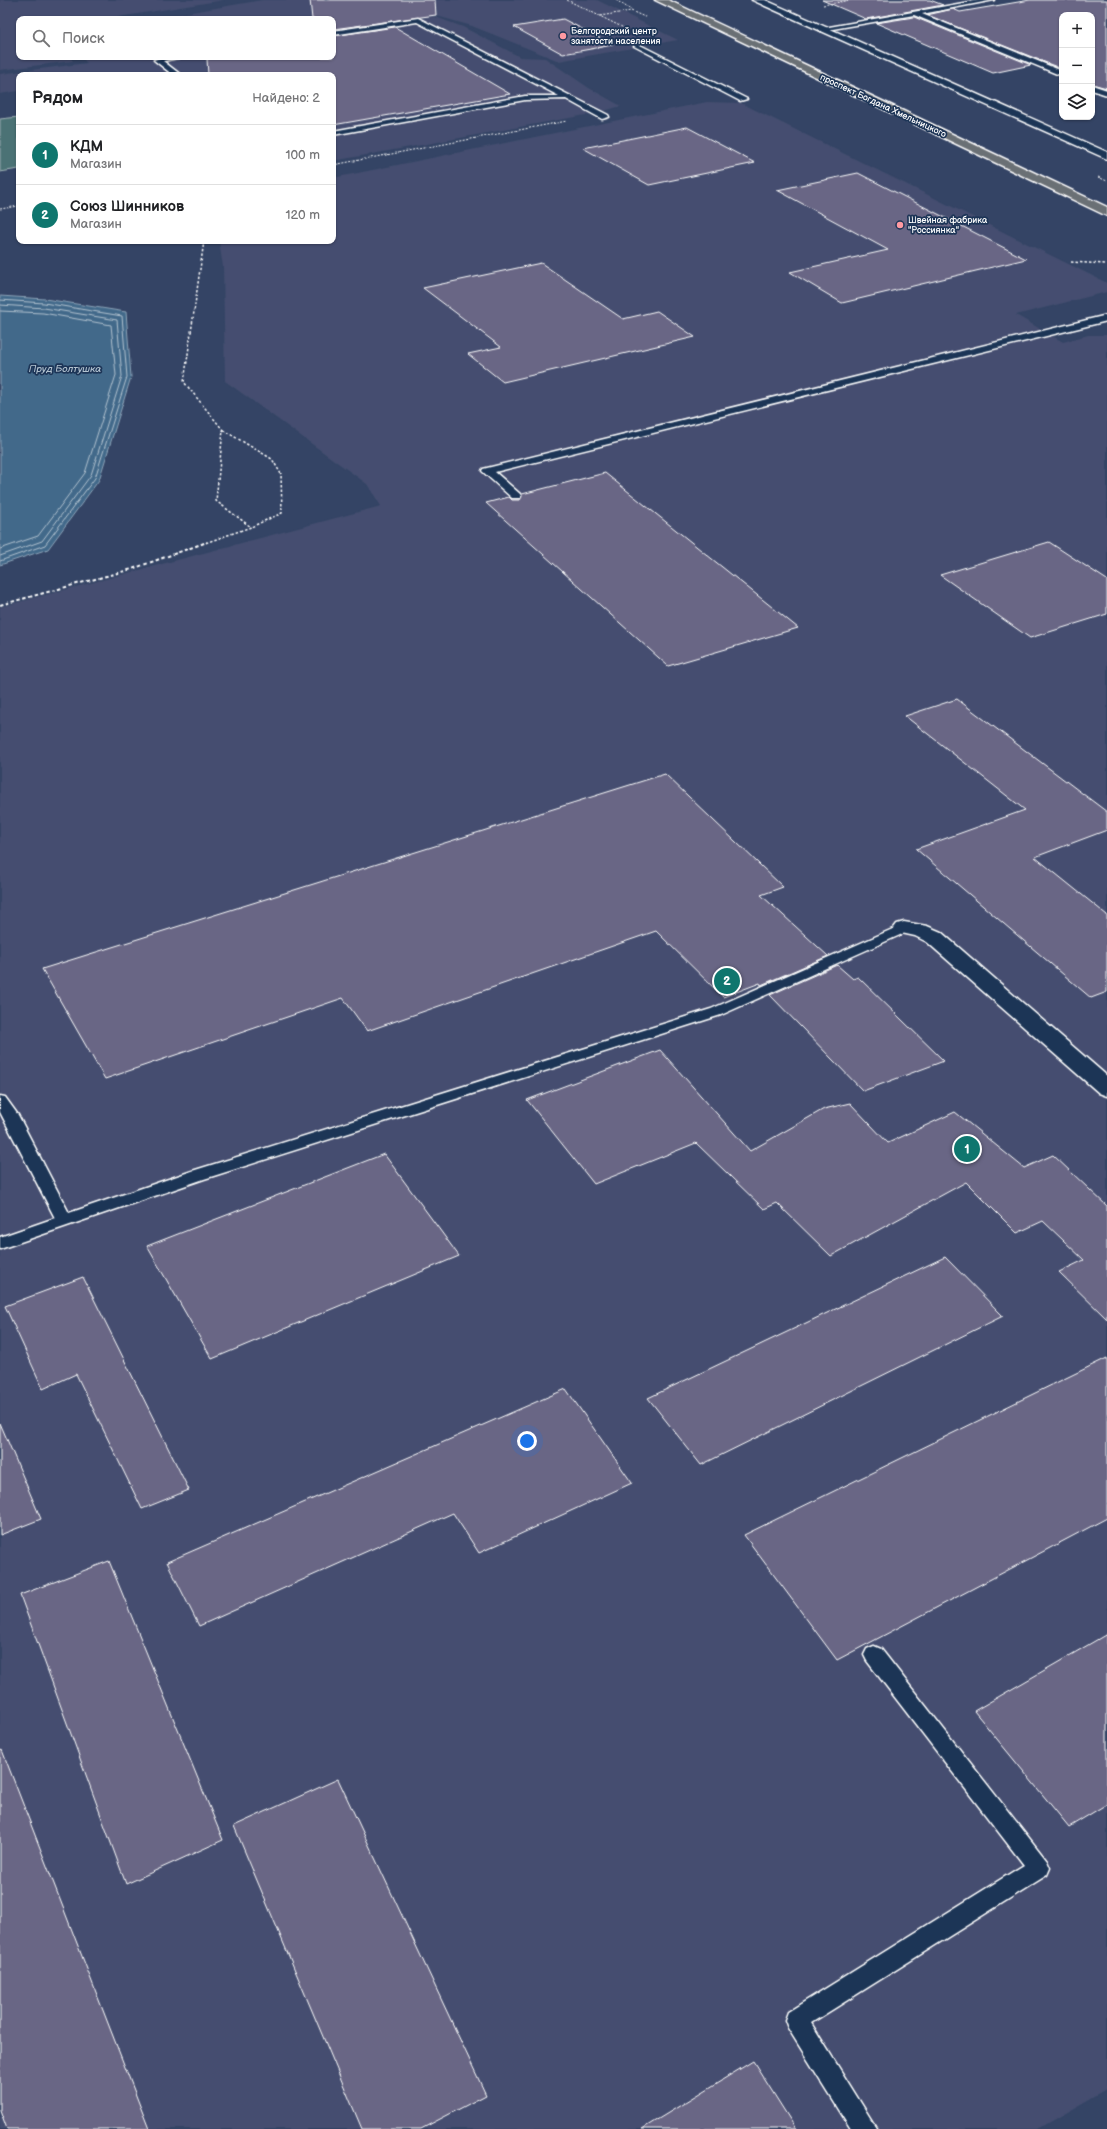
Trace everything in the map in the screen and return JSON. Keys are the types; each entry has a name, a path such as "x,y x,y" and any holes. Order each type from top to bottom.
{"main road":[{"name":"проспект Богдана Хмельницкого","path":"660,0 1107,212"}],"street":[{"path":"757,0 1107,156"},
{"path":"904,928 920,930 934,937 1107,1088"}],"lane":[{"path":"956,0 966,4"},
{"path":"821,29 991,0"},
{"path":"915,13 1059,73"},
{"path":"336,33 418,20 603,116"},
{"path":"636,45 744,100"},
{"path":"157,60 173,72"},
{"path":"1095,88 1107,93"},
{"path":"336,132 525,98 566,98"},
{"path":"516,496 487,471 1107,318"},
{"path":"0,1243 198,1175 716,1012 904,928"},
{"path":"0,1101 10,1115 65,1221"},
{"path":"865,2129 796,2020 1039,1868 874,1655"}],"path":[{"path":"567,0 627,29"},
{"path":"616,0 631,11 650,20"},
{"path":"821,5 851,0"},
{"path":"599,16 631,11"},
{"path":"336,164 603,116"},
{"path":"0,209 16,206"},
{"path":"0,605 132,569 251,527 282,513 281,474 272,459 223,430 184,382 204,244"},
{"path":"1072,262 1107,264"},
{"path":"223,430 216,501 251,527"}],"shaded area":[{"path":"0,0 224,0 125,16 16,16 16,60 73,61 0,70"},
{"path":"262,0 597,0 678,40 559,61 472,26 419,11 463,27 520,57 545,58 589,88 621,106 597,113 336,160 336,72 16,72 16,91 0,94 0,74 87,63 84,60 336,60 336,16 169,16"},
{"path":"707,102 741,103 1107,283 1107,292 1016,315 1063,342 1088,335 1107,335 1107,2089 1037,2129 0,2129 0,607 381,506 367,484 225,381 223,267 219,244 336,244 336,177"}],"green space":[{"path":"16,117 16,169 0,172 0,119"}],"water":[{"name":"Пруд Болтушка","path":"0,296 45,299 126,312 131,377 99,480 48,549 0,565"}],"building":[{"path":"310,0 435,0 436,15 336,29 336,16 312,16"},
{"path":"822,0 930,0 943,5 866,19"},
{"path":"1030,0 1107,0 1107,88 1095,85 1095,12 1059,12 1059,68 927,15 953,9 960,12"},
{"path":"914,17 1031,65 993,73 876,23"},
{"name":"Белгородский центр занятости населения","path":"563,19 613,45 563,54 514,27"},
{"path":"395,27 510,94 336,124 336,72 208,72 207,60 336,60 336,36"},
{"path":"687,127 755,163 649,185 583,148"},
{"name":"Швейная фабрика \"Россиянка\"","path":"858,173 1026,259 842,303 790,272 888,250 777,190"},
{"path":"541,263 623,319 657,311 695,337 503,382 468,354 501,347 423,288"},
{"path":"605,473 798,628 668,666 486,503 509,497 512,500 520,500 522,494"},
{"path":"1049,542 1107,580 1107,614 1030,638 940,575"},
{"path":"957,699 1107,812 1107,830 1035,857 1107,915 1107,992 1091,998 916,849 1025,810 905,716"},
{"path":"665,774 783,887 761,895 828,956 761,985 760,983 723,997 656,931 367,1031 343,998 105,1079 42,969"},
{"path":"837,965 853,979 858,977 944,1061 863,1091 770,995"},
{"path":"660,1050 750,1151 824,1109 850,1103 888,1143 955,1112 1024,1168 1053,1155 1107,1206 1107,1319 1059,1272 1084,1260 1043,1221 1017,1233 966,1182 831,1256 777,1203 764,1209 696,1143 594,1184 527,1100"},
{"path":"384,1154 459,1256 212,1359 147,1246"},
{"path":"945,1257 1003,1316 701,1465 648,1398"},
{"path":"83,1277 189,1490 142,1509 76,1374 43,1389 5,1306"},
{"path":"1107,1358 1107,1518 837,1660 744,1535"},
{"path":"566,1389 632,1483 479,1553 453,1513 199,1626 167,1562"},
{"path":"0,1423 41,1519 0,1535"},
{"path":"109,1561 223,1840 126,1884 20,1595"},
{"path":"1107,1634 1107,1804 1069,1827 974,1711"},
{"path":"2,1750 149,2129 7,2129 0,2110 0,1751"},
{"path":"338,1779 486,2095 421,2129 362,2129 234,1826"},
{"path":"753,2061 796,2129 642,2129"}],"place":[{"name":"Белгородский центр занятости населения","path":"563,36"},
{"name":"Швейная фабрика \"Россиянка\"","path":"900,225"},
{"name":"Союз Шинников","path":"727,981"},
{"name":"КДМ","path":"967,1149"}]}
